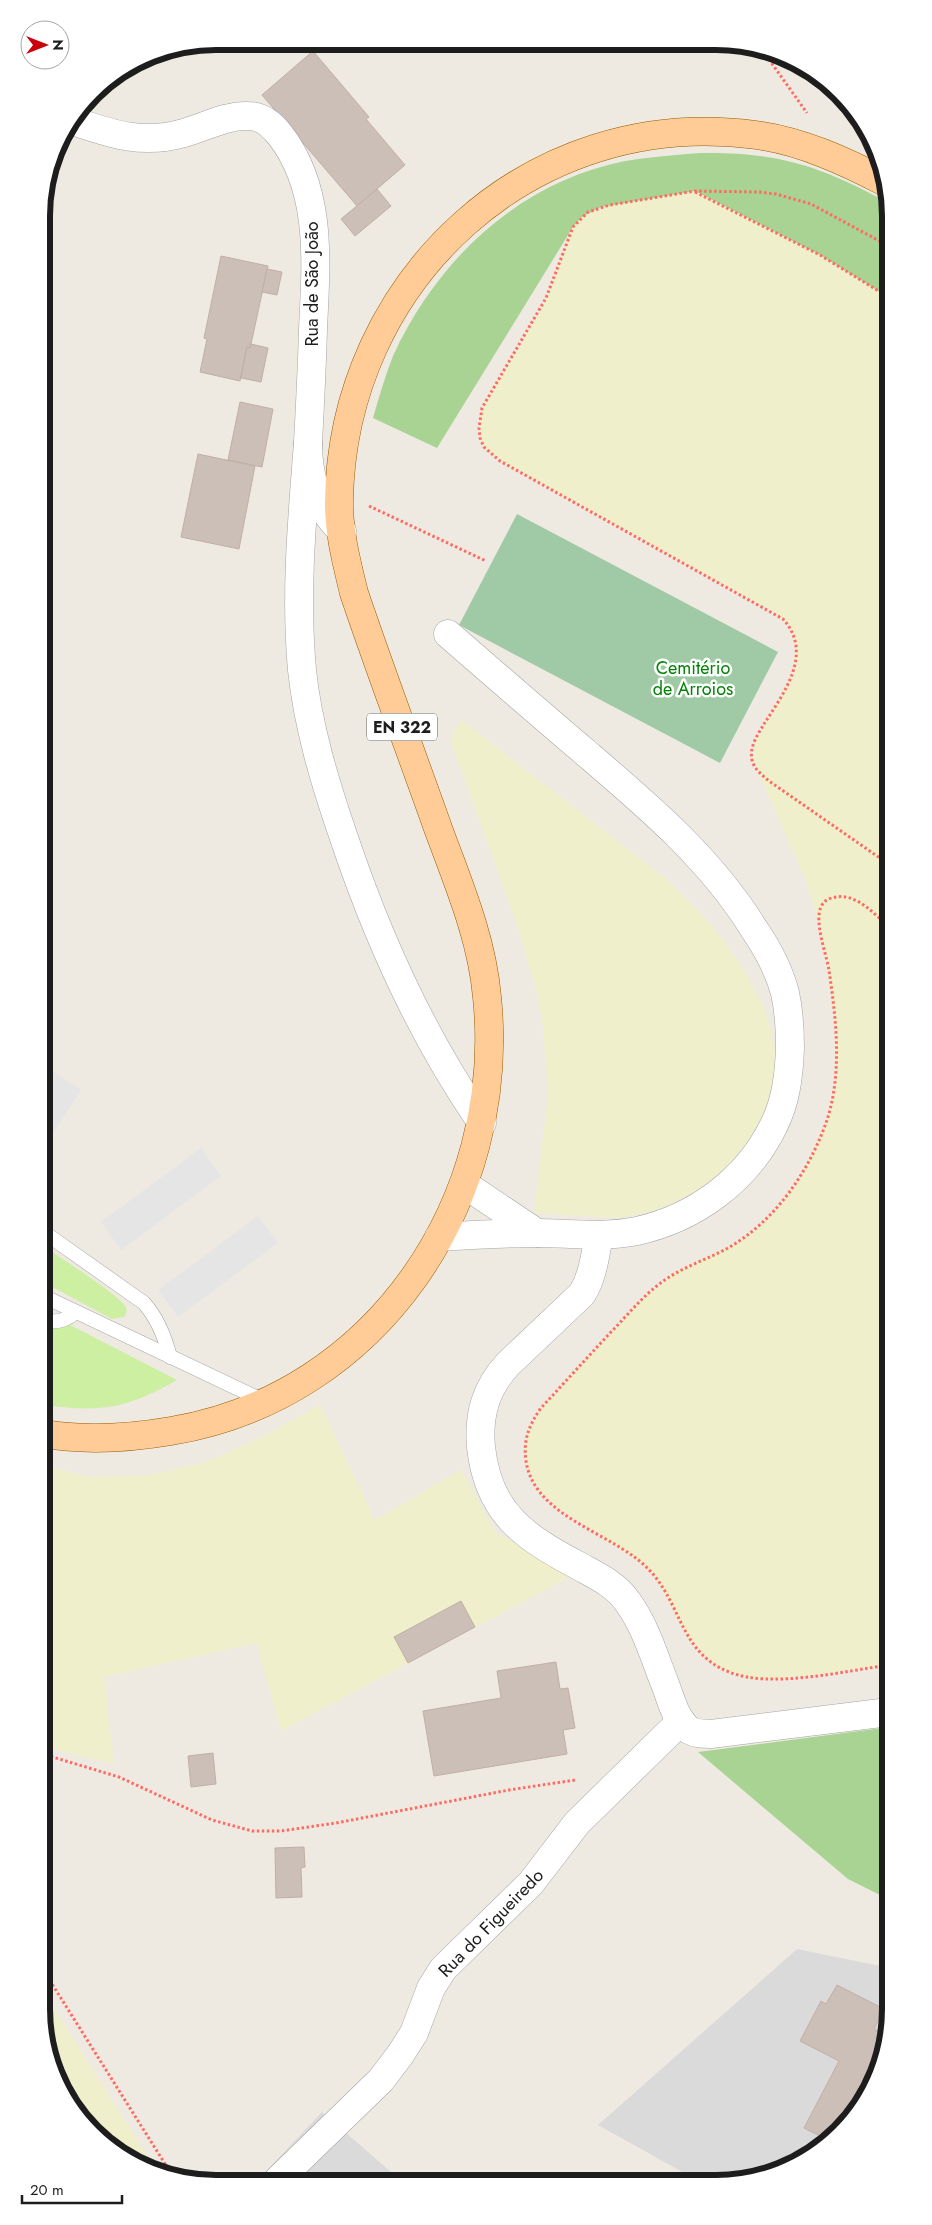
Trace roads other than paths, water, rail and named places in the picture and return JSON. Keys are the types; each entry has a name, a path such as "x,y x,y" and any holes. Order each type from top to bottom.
{"main road":[{"name":"EN 322","path":"50,1434 96,1438 156,1434 204,1425 267,1402 310,1380 340,1358 366,1335 403,1293 439,1237 464,1184 482,1122 488,1071 489,1026 487,995 480,952 460,887 354,593 342,531 340,493 343,454 356,393 380,337 414,279 436,250 461,225 488,203 543,168 572,155 634,138 704,131 757,135 805,146 877,179"}],"street":[{"name":"Rua de São João","path":"79,123 122,137 143,139 164,138 220,120 251,116 263,120 276,130 289,146 304,179 310,199 316,246 308,443 311,474 318,498 330,519 342,531"},
{"path":"308,443 298,577 300,638 307,704 320,764 362,892 389,958 441,1061 482,1122"},
{"path":"439,1237 537,1233 599,1235 636,1231 677,1218 716,1195 752,1162 774,1126 786,1094 790,1040 789,1014 784,990 776,968 748,918 709,868 650,808 448,634"},
{"path":"464,1184 537,1233"},
{"path":"599,1235 589,1284 582,1294 497,1375 488,1390 481,1418 481,1439 484,1462 494,1494 504,1513 535,1542 607,1582 628,1602 645,1634 675,1710 681,1721 691,1731 704,1734 882,1713"},
{"name":"Rua do Figueiredo","path":"283,2175 381,2080 414,2033 431,1988 443,1969 531,1883 577,1822 681,1721"}],"lane":[{"path":"50,1237 144,1303 151,1311 164,1336 170,1357"},
{"path":"50,1299 267,1402"},
{"path":"50,1322 67,1319 76,1312"}],"park label":[{"name":"Cemitério de Arroios","path":"693,678"}]}
